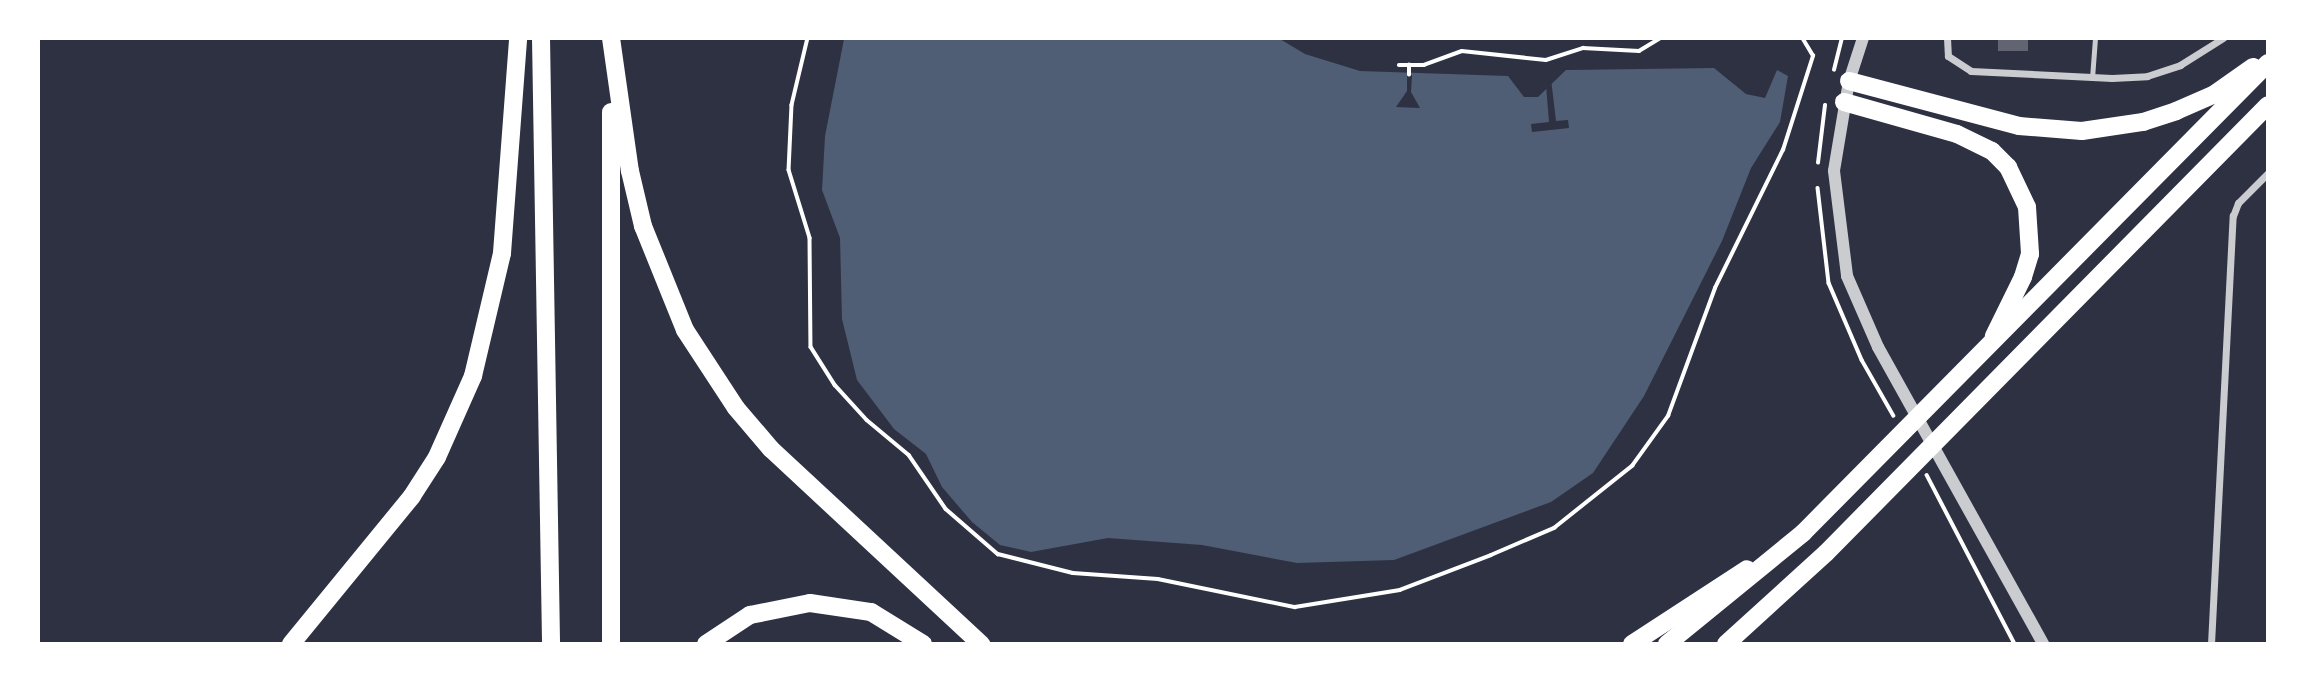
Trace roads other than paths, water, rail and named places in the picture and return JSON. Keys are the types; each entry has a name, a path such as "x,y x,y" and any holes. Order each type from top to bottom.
{"highway":[{"path":"291,643 412,496 437,457 473,376 502,253 518,38"},
{"path":"541,38 551,643"},
{"path":"611,38 611,643"},
{"path":"611,38 623,132 643,226 663,281 705,362 771,449 981,643"},
{"path":"1849,81 2019,126 2082,131 2143,122 2176,111 2213,95 2267,57"},
{"path":"1667,643 1730,597 1802,533 1984,353 2267,64"},
{"path":"1844,102 1978,142 2008,167 2020,186 2031,230 2030,254 2023,277 1984,353"},
{"path":"1726,643 1826,553 2267,105"},
{"path":"1632,643 1802,533"},
{"path":"706,643 750,615 810,603 871,612 923,643"}],"street":[{"path":"1863,38 1844,102 1834,171 1840,241 1847,276 1878,347 2043,643"},
{"path":"1947,38 1948,56 1970,71 2092,78 2147,76 2180,65 2223,38"},
{"path":"2211,643 2233,216 2238,203 2267,173"}],"lane":[{"path":"2092,78 2095,38"}],"water":[{"path":"844,39 1280,39 1305,54 1360,71 1508,76 1524,97 1538,97 1566,70 1714,68 1746,94 1765,98 1777,70 1788,76 1780,122 1751,168 1722,241 1644,396 1593,473 1551,502 1394,560 1297,563 1202,545 1108,538 1031,552 1000,545 972,522 942,487 926,454 894,429 857,380 842,319 840,238 822,190 825,136"}]}
